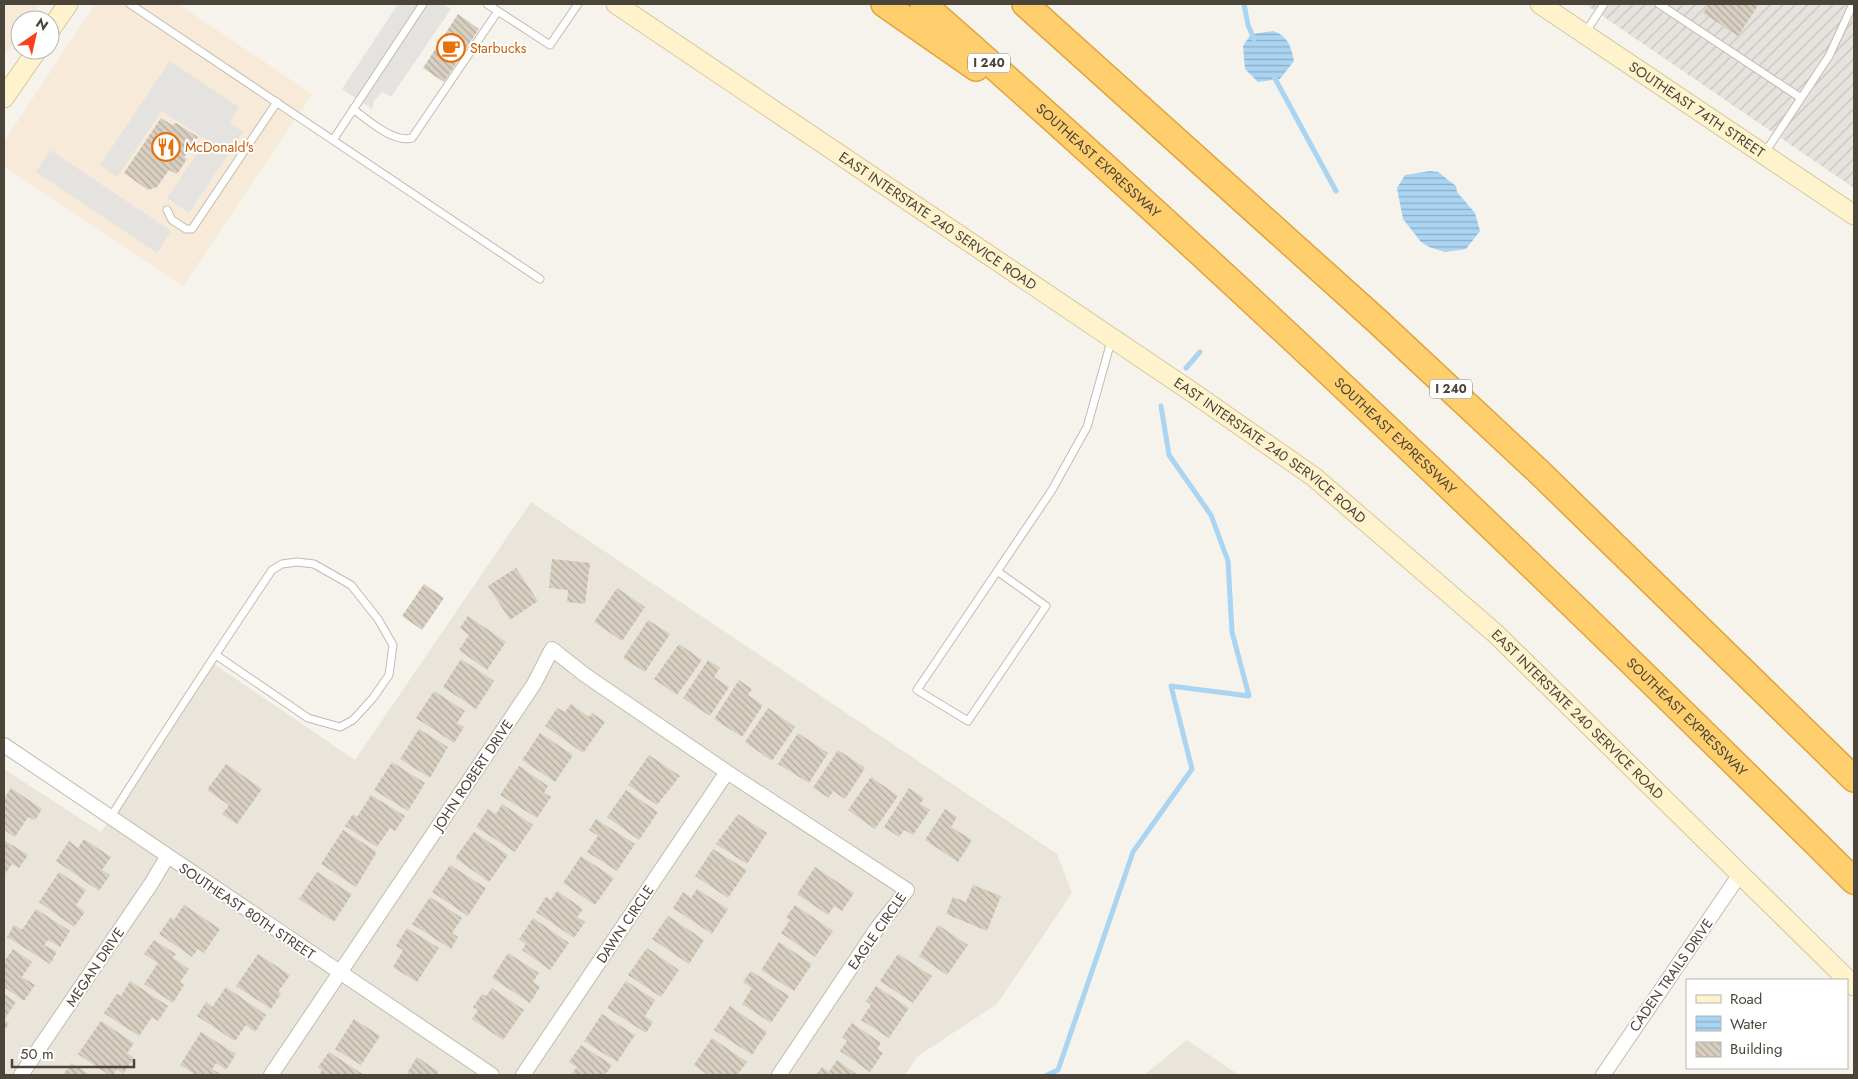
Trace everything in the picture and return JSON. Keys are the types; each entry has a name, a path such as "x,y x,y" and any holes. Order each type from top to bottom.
{"highway":[{"path":"884,4 1055,122"},
{"name":"SOUTHEAST EXPRESSWAY","path":"924,4 1225,276 1422,461 1585,616 1854,881"},
{"name":"I 240","path":"1030,7 1375,319 1531,464 1854,779"}],"street":[{"path":"60,16 68,4"},
{"name":"EAST INTERSTATE 240 SERVICE ROAD","path":"616,4 1112,338 1314,477 1496,634 1847,979"},
{"name":"SOUTHEAST 74TH STREET","path":"1540,4 1854,215"},
{"path":"4,98 30,60"},
{"name":"JOHN ROBERT DRIVE","path":"271,1075 534,684 552,650 585,675 727,772"},
{"name":"SOUTHEAST 80TH STREET","path":"4,746 492,1075"},
{"name":"DAWN CIRCLE","path":"523,1075 727,772"},
{"name":"EAGLE CIRCLE","path":"727,772 907,890 878,927 779,1075"},
{"name":"MEGAN DRIVE","path":"21,1075 151,884 167,857"},
{"name":"CADEN TRAILS DRIVE","path":"1603,1075 1740,874"}],"lane":[{"path":"130,4 540,279"},
{"path":"333,140 422,4"},
{"path":"487,4 550,45 578,4"},
{"path":"1585,34 1604,4"},
{"path":"1659,4 1801,98"},
{"path":"1764,154 1829,56 1853,4"},
{"path":"353,110 393,136 405,140 412,138 498,11"},
{"path":"167,210 172,220 186,229 192,229 277,102"},
{"path":"997,571 1046,606 968,721 917,690 997,571 1052,490 1087,427 1112,338"},
{"path":"110,818 160,738 272,570 282,564 297,562 314,564 351,585 378,619 393,645 389,675 373,698 353,720 340,727 308,718 216,655"}],"shaded area":[{"path":"4,4 40,4 36,10 10,10 10,48 4,57"},
{"path":"95,4 178,4 312,94 183,286 4,166 4,142 58,60 60,60 60,57"},
{"path":"398,4 443,4 451,9 391,97 382,92 374,101 372,109 342,89"},
{"path":"1585,4 1854,4 1854,188"},
{"path":"170,61 239,107 230,123 243,132 189,213 167,198 206,140 162,111 117,177 100,165"},
{"path":"50,150 171,231 157,253 36,172"},
{"path":"531,502 1057,854 1072,893 997,1004 918,1056 905,1075 4,1075 4,769 101,832 214,664 355,760"},
{"path":"1187,1040 1239,1075 1144,1075"}],"water":[{"path":"1273,31 1288,42 1294,61 1280,79 1258,82 1245,69 1243,46 1251,34"},
{"path":"1430,171 1438,172 1456,186 1457,192 1475,213 1480,231 1466,249 1445,252 1429,247 1421,242 1403,219 1397,188 1405,175"}],"building":[{"path":"1709,4 1759,4 1738,36 1703,13"},
{"name":"Starbucks","path":"458,14 479,29 444,82 423,68"},
{"name":"McDonald's","path":"161,118 172,125 176,123 198,137 184,157 187,159 177,174 169,170 157,187 148,190 124,173"},
{"path":"552,559 590,563 585,604 567,602 568,590 549,588"},
{"path":"516,568 538,601 510,620 488,586"},
{"path":"424,584 444,598 422,630 402,616"},
{"path":"617,588 645,607 622,641 594,622"},
{"path":"468,616 506,642 487,670 459,650 469,635 460,628"},
{"path":"648,620 670,634 645,672 623,658"},
{"path":"679,644 702,660 677,695 654,679"},
{"path":"461,659 494,681 476,709 443,687"},
{"path":"708,660 720,668 714,677 729,687 710,716 683,698"},
{"path":"739,680 752,689 748,695 763,705 742,737 714,719"},
{"path":"434,691 465,711 457,723 464,727 454,743 416,718"},
{"path":"571,704 589,717 592,713 605,722 583,753 545,726 557,708 565,712"},
{"path":"768,708 795,727 772,761 745,742"},
{"path":"419,729 448,747 430,778 400,759"},
{"path":"540,733 573,755 555,782 522,760"},
{"path":"798,733 828,753 809,783 778,764"},
{"path":"838,750 865,768 845,799 833,791 829,798 813,788"},
{"path":"649,755 680,776 657,805 628,785"},
{"path":"392,762 425,783 408,811 374,790"},
{"path":"226,764 262,789 237,824 222,814 229,805 207,790"},
{"path":"519,766 548,786 544,793 551,797 537,818 500,795"},
{"path":"871,777 898,796 875,829 848,810"},
{"path":"11,788 42,809 35,820 28,817 15,837 4,830 4,799"},
{"path":"909,788 924,798 920,804 930,810 913,835 904,830 899,837 884,827"},
{"path":"626,790 658,812 639,840 607,817"},
{"path":"371,795 405,816 395,831 390,828 377,847 345,826 353,814 357,817"},
{"path":"502,804 533,825 515,852 476,827 488,809 496,814"},
{"path":"945,809 957,817 951,827 972,840 958,862 925,840"},
{"path":"738,814 767,833 747,864 716,844"},
{"path":"596,819 635,844 617,871 587,852 598,836 589,830"},
{"path":"343,830 377,852 356,887 321,864"},
{"path":"474,832 508,855 489,882 455,858"},
{"path":"84,839 111,857 102,870 110,875 99,891 56,861 69,841 78,848"},
{"path":"4,840 28,855 19,868 12,864 5,874 4,873"},
{"path":"713,849 747,870 728,898 695,876"},
{"path":"581,856 614,878 595,905 563,883"},
{"path":"450,865 486,888 468,916 432,892"},
{"path":"815,867 854,893 842,911 834,906 828,915 797,894"},
{"path":"59,872 86,890 76,905 85,912 74,927 39,902"},
{"path":"317,872 352,894 334,922 299,899"},
{"path":"973,885 1001,896 987,931 946,914 953,897 966,902"},
{"path":"697,889 728,909 712,934 673,908 683,892 691,898"},
{"path":"557,891 583,909 577,917 585,922 574,938 536,912 546,897 551,900"},
{"path":"430,897 462,918 452,933 458,937 451,949 412,924"},
{"path":"184,905 220,929 204,953 198,949 192,957 159,934 171,917 174,920"},
{"path":"795,905 833,931 815,957 781,933 790,920 786,918"},
{"path":"36,909 70,931 60,947 48,940 44,945 57,952 50,964 7,937 14,925 22,930"},
{"path":"668,916 704,940 689,964 652,939"},
{"path":"533,918 569,943 550,970 522,950 526,944 519,939"},
{"path":"938,925 968,945 947,975 919,956"},
{"path":"407,928 439,948 417,982 393,967 403,950 396,946"},
{"path":"154,940 176,954 173,958 189,969 180,982 184,985 173,1003 144,984 158,963 144,954"},
{"path":"779,942 812,964 794,991 761,970"},
{"path":"647,948 679,970 661,997 628,975"},
{"path":"13,949 32,962 22,977 35,985 24,1001 4,987 4,962"},
{"path":"508,953 539,973 533,982 540,987 530,1003 492,978"},
{"path":"258,954 290,975 278,992 281,994 271,1009 236,986"},
{"path":"898,954 932,976 913,1003 880,981"},
{"path":"751,971 789,996 771,1023 742,1004 752,988 743,982"},
{"path":"130,981 168,1006 158,1021 152,1017 139,1036 104,1013 117,994 121,996"},
{"path":"626,981 655,1000 645,1016 653,1022 646,1033 607,1008"},
{"path":"876,986 909,1008 889,1038 861,1020 871,1005 866,1001"},
{"path":"226,987 266,1015 255,1032 246,1025 235,1041 197,1016 206,1002 212,1007"},
{"path":"492,988 524,1010 503,1040 472,1019 478,1010 473,1007 482,994 486,996"},
{"path":"4,994 16,1002 4,1020"},
{"path":"730,1006 767,1032 752,1055 714,1030"},
{"path":"602,1014 635,1035 617,1062 584,1041"},
{"path":"354,1019 380,1036 361,1065 335,1049"},
{"path":"4,1020 9,1023 4,1031"},
{"path":"101,1021 134,1043 127,1053 134,1058 123,1074 117,1069 113,1075 109,1075 78,1054"},
{"path":"852,1023 881,1043 877,1049 883,1053 870,1072 840,1051 847,1041 842,1037"},
{"path":"201,1032 236,1054 226,1070 216,1063 212,1069 222,1075 196,1075 180,1065"},
{"path":"712,1038 747,1062 737,1075 708,1075 694,1065"},
{"path":"581,1045 612,1065 605,1075 571,1075 577,1067 569,1062"},
{"path":"329,1052 364,1075 319,1075 322,1070 318,1067"},
{"path":"417,1057 439,1072 437,1074 439,1075 411,1075 407,1073"},
{"path":"837,1060 858,1075 816,1075 822,1067 829,1072"},
{"path":"71,1063 90,1075 63,1075"}],"waterway":[{"path":"1244,4 1248,25 1254,39"},
{"path":"1273,75 1336,191"},
{"path":"1186,368 1200,352"},
{"path":"1047,1075 1058,1070 1133,852 1192,769 1171,686 1249,696 1232,632 1228,561 1211,515 1169,455 1161,406"}],"place":[{"name":"Starbucks","path":"451,48"},
{"name":"McDonald's","path":"166,147"}]}
